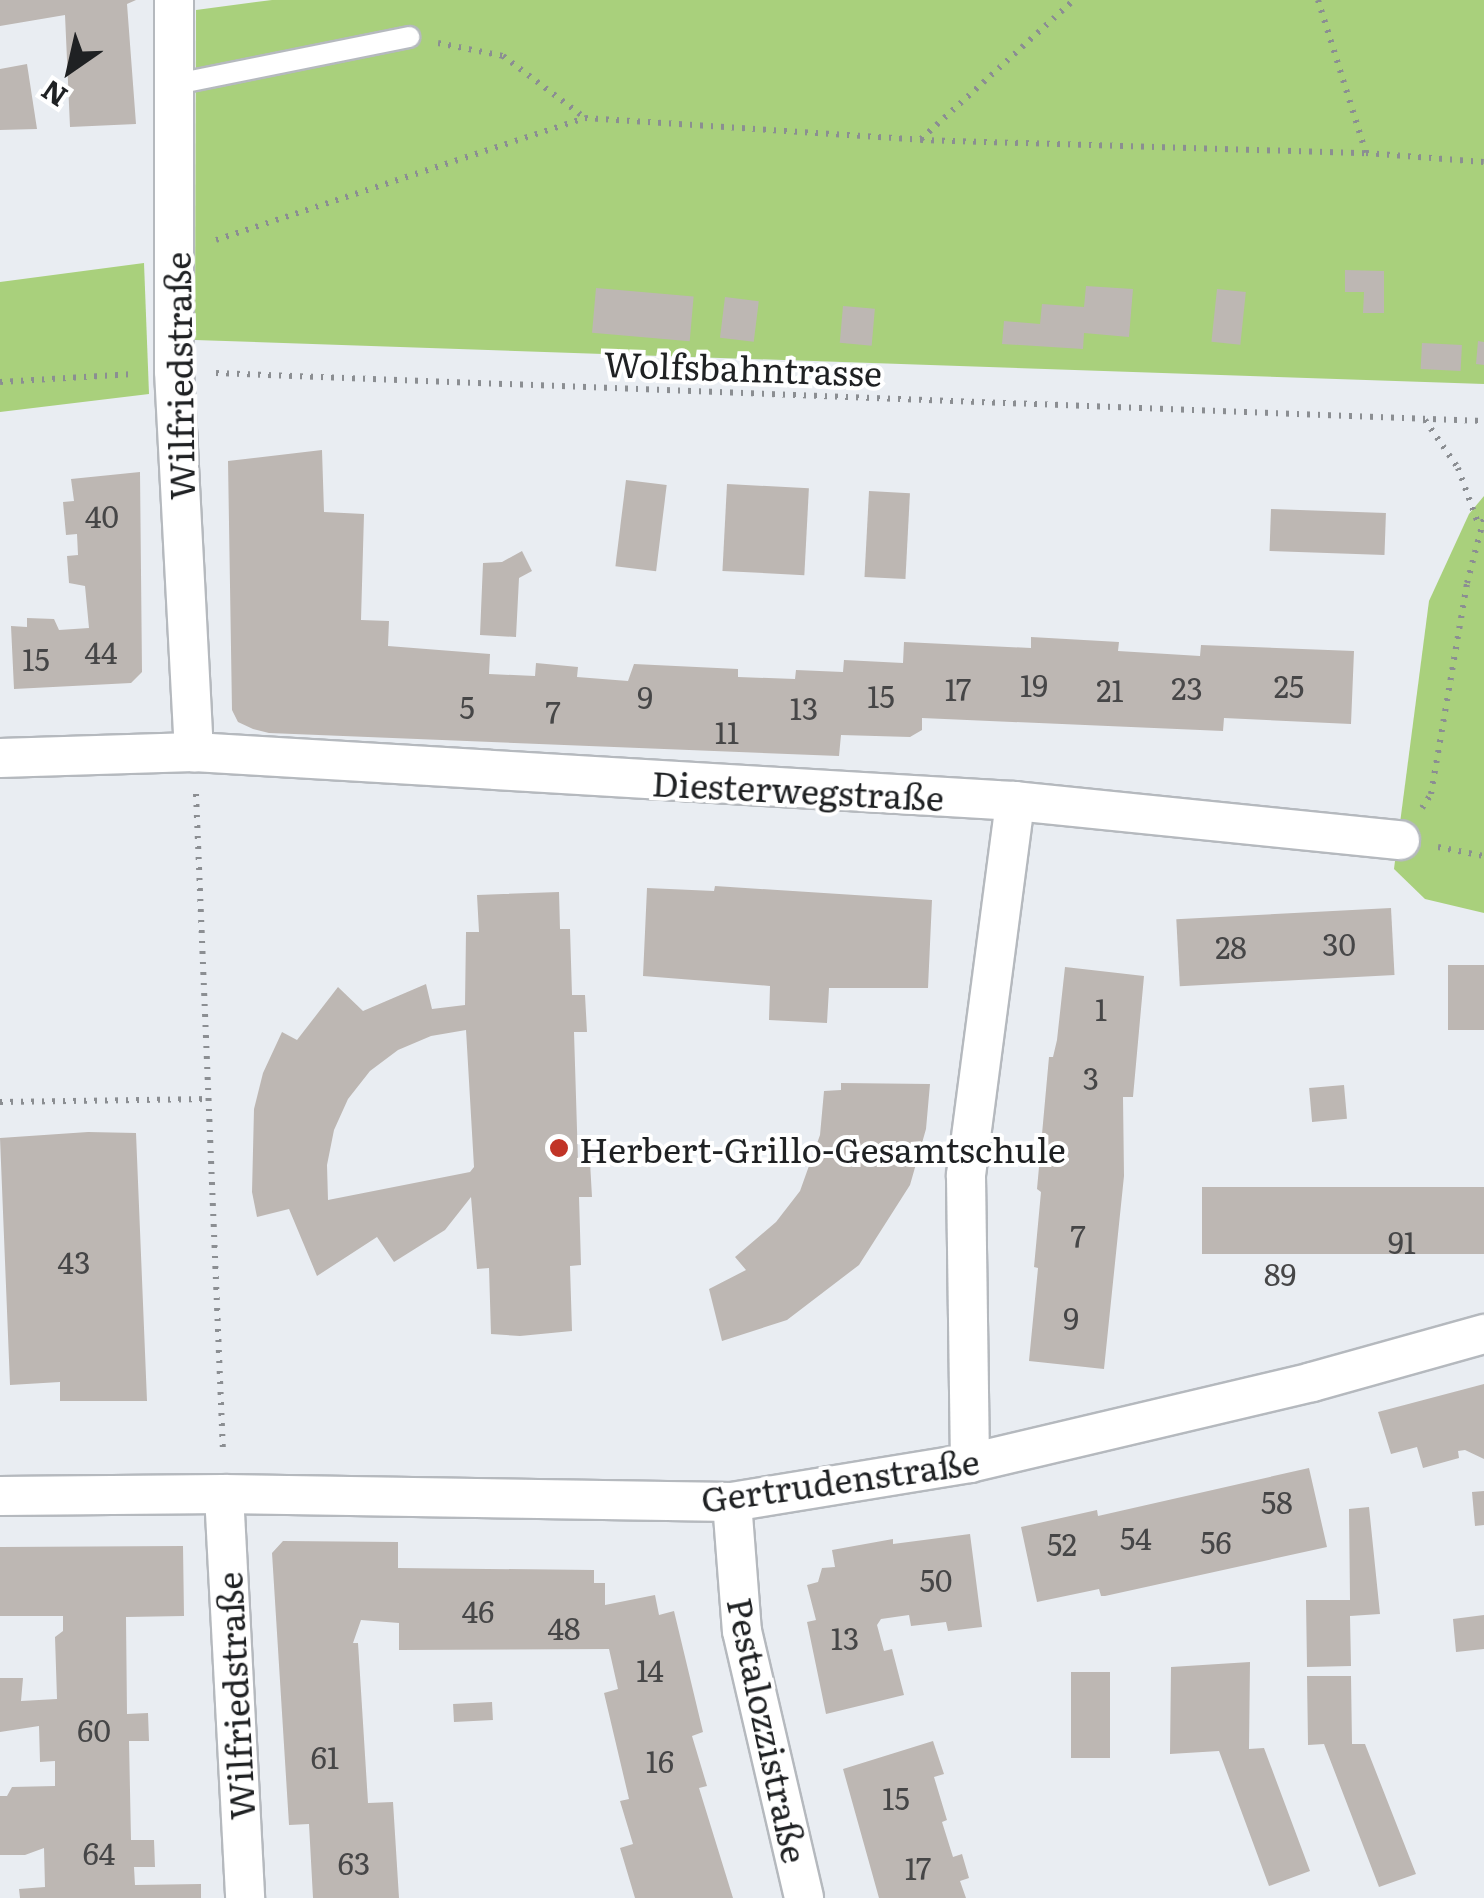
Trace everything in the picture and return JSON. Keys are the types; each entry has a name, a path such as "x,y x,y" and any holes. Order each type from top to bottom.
{"street":[{"name":"Wilfriedstraße","path":"174,0 174,371 194,752"},
{"name":"Diesterwegstraße","path":"0,758 194,752 1015,802 1400,840"},
{"path":"970,1463 966,1174 1015,802"},
{"name":"Gertrudenstraße","path":"0,1496 224,1494 732,1502 970,1463 1312,1382 1484,1334"},
{"name":"Wilfriedstraße","path":"224,1494 244,1898"},
{"name":"Pestalozzistraße","path":"732,1502 742,1632 804,1898"}],"lane":[{"path":"176,84 409,36"}],"path":[{"path":"920,140 1074,0"},
{"path":"1318,0 1366,153"},
{"path":"409,36 502,56 585,118"},
{"path":"175,253 585,118 920,140 1366,153 1484,162"},
{"name":"Wolfsbahntrasse","path":"0,382 174,371 1484,421"},
{"path":"1425,420 1458,468 1480,527"},
{"path":"1400,840 1431,794 1484,518"},
{"path":"194,752 224,1494"},
{"path":"0,1102 210,1099"}],"green space":[{"path":"272,0 1484,0 1484,384 195,340 196,10"},
{"path":"144,263 149,394 0,412 0,282"},
{"path":"1484,496 1484,913 1425,899 1394,869 1429,601 1469,514"}],"building":[{"path":"0,0 136,0 127,4 136,124 70,127 65,15 0,26"},
{"path":"27,64 37,129 0,130 0,69"},
{"path":"1345,270 1384,271 1384,313 1363,313 1364,292 1345,292"},
{"path":"1086,286 1133,289 1129,337 1084,333 1083,349 1002,344 1004,321 1040,324 1042,304 1084,307"},
{"path":"596,288 694,297 690,341 592,333"},
{"path":"1217,289 1246,292 1240,345 1211,342"},
{"path":"725,297 759,301 754,342 720,338"},
{"path":"843,306 875,309 872,346 840,343"},
{"path":"1478,341 1484,342 1484,365 1476,364"},
{"path":"1422,343 1462,345 1461,371 1421,369"},
{"path":"322,450 324,512 364,514 361,620 389,621 388,646 490,654 489,674 535,676 536,663 578,667 577,677 628,681 634,664 738,669 738,677 795,679 796,670 843,672 844,660 903,663 904,642 1031,648 1031,637 1119,642 1118,651 1200,656 1201,645 1354,651 1351,724 1224,718 1223,731 922,718 922,730 910,737 841,735 839,756 269,733 253,729 238,722 232,710 228,461"},
{"path":"140,472 142,672 131,683 14,689 11,626 27,627 27,618 54,619 59,630 89,628 85,586 69,583 67,556 78,555 77,534 66,535 63,502 74,501 71,479"},
{"path":"626,480 667,485 656,571 615,566"},
{"path":"727,484 809,488 804,575 722,571"},
{"path":"869,491 910,493 905,579 864,577"},
{"path":"1271,509 1386,513 1384,555 1270,551"},
{"path":"522,551 532,571 519,578 516,637 480,635 483,563 502,562"},
{"path":"715,886 932,900 928,988 829,988 827,1023 769,1020 770,986 643,976 647,888 714,891"},
{"path":"559,892 560,929 570,929 572,995 585,995 587,1032 574,1032 578,1162 590,1162 592,1197 579,1197 581,1265 570,1266 572,1331 520,1336 491,1334 489,1268 477,1269 471,1197 445,1230 394,1262 377,1237 317,1276 289,1209 257,1217 252,1192 254,1109 263,1073 282,1032 297,1040 338,987 363,1011 426,984 432,1009 465,1005 466,932 479,932 477,895","holes":["466,1030 474,1167 470,1172 328,1200 327,1165 334,1130 348,1099 370,1071 398,1050 431,1036"]},
{"path":"1391,908 1395,975 1180,986 1176,919"},
{"path":"1448,965 1484,965 1484,1030 1448,1030"},
{"path":"1065,967 1144,976 1133,1097 1123,1097 1124,1176 1104,1369 1029,1361 1038,1268 1034,1267 1041,1192 1037,1189 1049,1057 1053,1057 1057,1040"},
{"path":"841,1083 930,1084 926,1129 910,1185 859,1265 787,1320 722,1341 709,1289 746,1270 735,1257 776,1222 800,1191 820,1135 824,1091 841,1090"},
{"path":"1344,1085 1347,1119 1312,1122 1309,1088"},
{"path":"136,1133 147,1401 60,1401 60,1382 10,1385 0,1138"},
{"path":"1202,1187 1484,1187 1484,1254 1202,1254"},
{"path":"1484,1384 1484,1459 1465,1450 1458,1451 1459,1458 1423,1468 1417,1447 1391,1454 1378,1412"},
{"path":"1309,1468 1327,1547 1105,1596 1101,1596 1099,1589 1037,1602 1021,1527 1097,1510 1098,1516"},
{"path":"1484,1491 1484,1525 1475,1526 1472,1492"},
{"path":"1369,1507 1380,1614 1350,1616 1351,1666 1307,1667 1306,1600 1350,1600 1349,1509"},
{"path":"970,1534 982,1627 948,1631 946,1622 911,1626 909,1615 881,1619 877,1625 884,1651 892,1649 904,1695 826,1714 807,1622 816,1620 807,1585 818,1582 822,1568 835,1567 832,1550 893,1539 893,1544"},
{"path":"283,1541 398,1542 398,1568 594,1570 594,1583 605,1583 605,1605 655,1595 659,1615 674,1611 703,1732 692,1736 707,1786 699,1788 733,1898 635,1898 620,1848 633,1844 620,1801 629,1799 604,1693 618,1689 609,1649 399,1650 399,1623 361,1620 353,1643 358,1643 368,1803 393,1802 399,1898 313,1898 309,1824 289,1825 272,1553"},
{"path":"183,1546 184,1616 126,1617 127,1714 148,1713 149,1741 129,1741 131,1840 154,1840 155,1867 134,1867 135,1885 201,1884 201,1898 20,1898 19,1889 45,1887 44,1848 25,1855 0,1855 0,1796 7,1796 12,1787 55,1786 55,1761 40,1762 39,1726 0,1732 0,1678 23,1678 21,1701 57,1699 55,1637 63,1631 63,1616 0,1616 0,1547"},
{"path":"1484,1615 1484,1649 1456,1652 1453,1619"},
{"path":"1250,1662 1249,1749 1264,1748 1310,1871 1269,1886 1219,1751 1170,1754 1171,1667"},
{"path":"1071,1672 1110,1672 1110,1758 1071,1758"},
{"path":"1307,1676 1351,1676 1352,1744 1365,1744 1416,1874 1379,1887 1324,1744 1308,1745"},
{"path":"492,1702 493,1720 454,1722 453,1704"},
{"path":"933,1741 944,1774 934,1777 947,1820 942,1822 953,1857 962,1854 969,1878 960,1881 966,1898 879,1898 843,1769"}],"place":[{"name":"Herbert-Grillo-Gesamtschule","path":"559,1148"}]}
